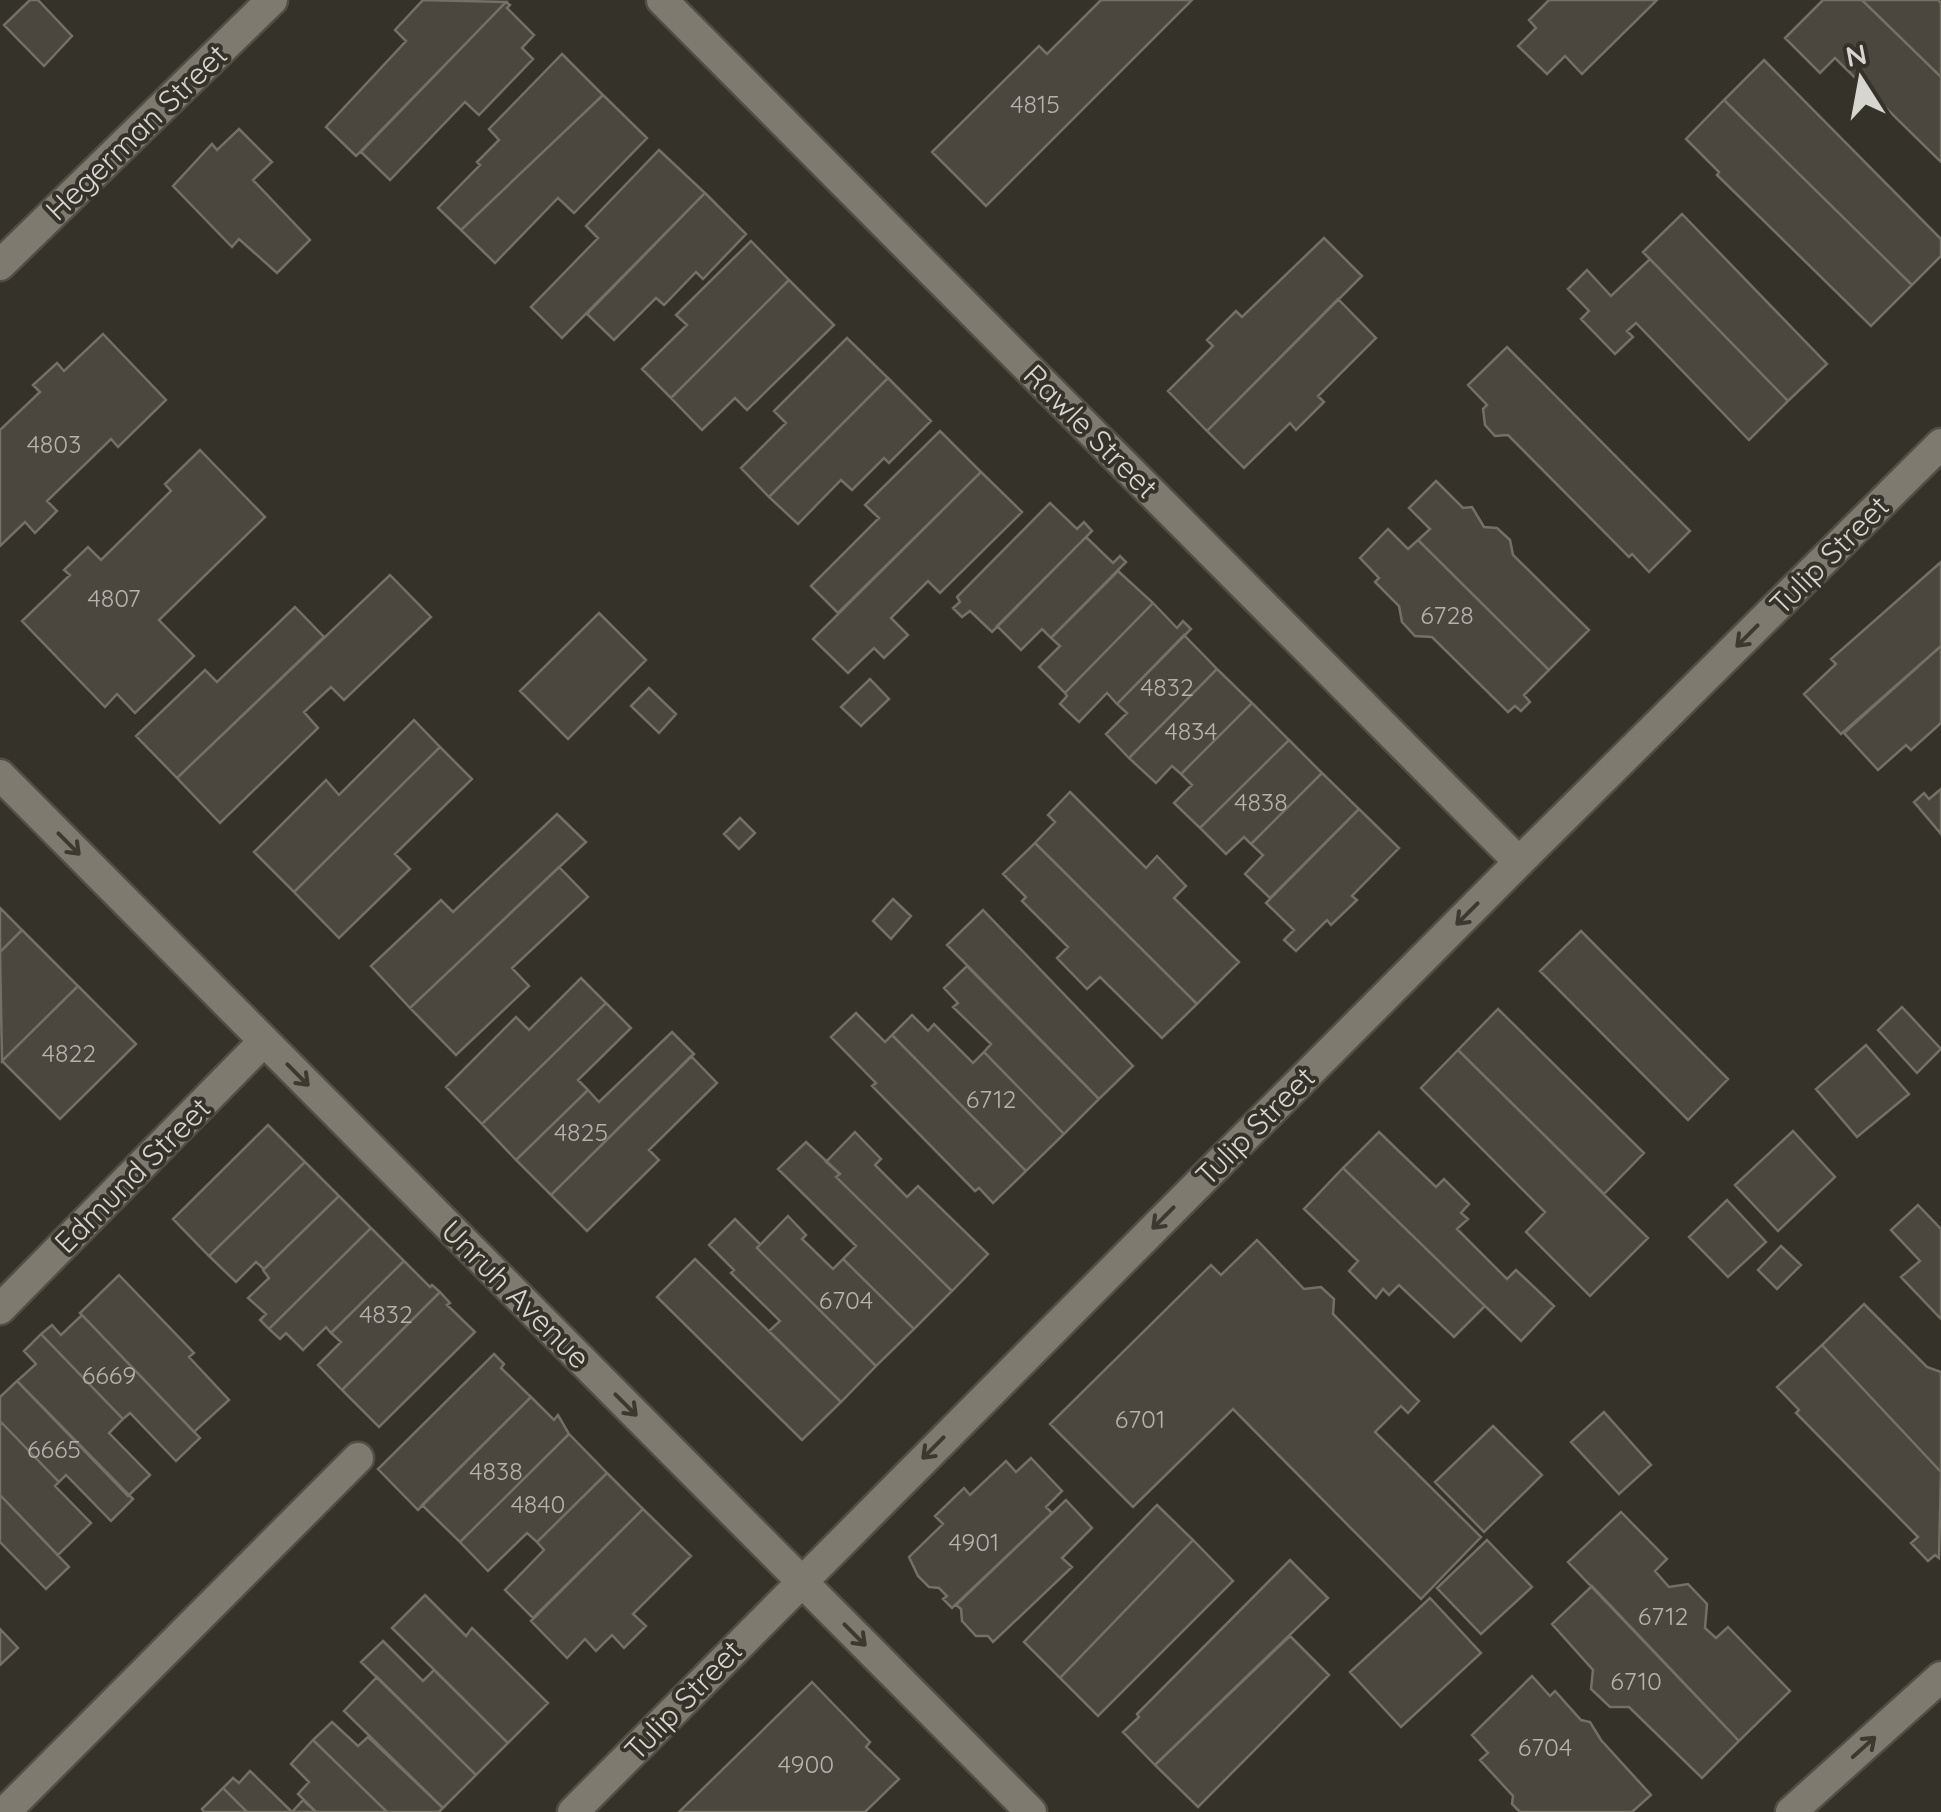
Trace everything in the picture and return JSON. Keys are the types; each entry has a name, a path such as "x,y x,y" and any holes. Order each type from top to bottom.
{"street":[{"name":"Hegerman Street","path":"0,265 272,0"},
{"name":"Rawle Street","path":"662,0 1519,862"},
{"name":"Tulip Street","path":"573,1812 1941,444"},
{"name":"Unruh Avenue","path":"0,775 1031,1812"},
{"name":"Edmund Street","path":"0,1309 264,1041"},
{"path":"5,1812 358,1458"},
{"path":"1791,1812 1941,1677"}],"building":[{"path":"30,0 38,0 72,36 44,66 4,25"},
{"path":"423,0 506,2 356,156 326,127 406,41 395,30"},
{"path":"1101,0 1192,0 986,206 932,152 1039,46 1047,54"},
{"path":"1549,0 1657,0 1582,74 1565,56 1547,74 1518,46 1536,28 1529,20"},
{"path":"1823,0 1862,0 1941,77 1941,162 1835,58 1820,73 1785,38"},
{"path":"1862,0 1938,0 1941,77"},
{"path":"506,2 510,5 507,8 534,35 522,48 533,59 479,115 465,102 390,180 361,152"},
{"path":"562,54 603,95 461,230 438,208 499,140 489,129"},
{"path":"1764,60 1941,239 1941,256 1912,285 1724,100"},
{"path":"603,95 647,138 574,213 558,198 495,263 461,230"},
{"path":"1724,100 1912,285 1871,326 1717,175 1719,172 1686,139"},
{"path":"239,129 272,162 253,180 310,240 277,273 239,239 232,247 173,186 212,144 217,150"},
{"path":"659,150 705,193 562,338 531,307 598,238 586,226"},
{"path":"705,193 746,234 703,279 696,272 664,305 656,298 614,340 587,314"},
{"path":"1682,214 1827,364 1788,401 1643,252"},
{"path":"1324,238 1362,276 1207,431 1168,391 1213,346 1207,340 1236,311 1242,317"},
{"path":"751,241 789,280 671,398 642,369 687,325 676,315"},
{"path":"1650,259 1788,401 1749,440 1636,323 1627,331 1633,337 1615,354 1581,319 1589,311 1568,289 1587,270 1611,296"},
{"path":"789,280 834,325 747,410 735,398 702,430 671,398"},
{"path":"1338,299 1376,338 1318,396 1324,402 1296,430 1290,423 1244,468 1207,431"},
{"path":"103,334 166,400 118,447 111,439 47,501 57,511 35,533 25,522 0,546 0,430 40,392 33,385 57,363 64,371"},
{"path":"847,338 888,378 769,497 741,468 786,423 774,411"},
{"path":"1507,347 1690,531 1649,572 1632,554 1629,557 1508,435 1495,436 1485,425 1483,409 1487,405 1468,385"},
{"path":"888,378 931,421 889,463 884,458 852,490 841,480 798,524 769,497"},
{"path":"940,431 981,472 838,613 811,586 879,518 865,505"},
{"path":"200,450 265,517 159,620 194,656 135,713 117,694 105,707 22,621 70,575 64,570 88,547 101,560 171,491 165,484"},
{"path":"981,472 1022,512 940,593 928,581 891,618 908,635 884,658 874,648 848,673 813,639"},
{"path":"1436,481 1463,508 1472,507 1484,527 1497,528 1510,540 1513,555 1589,630 1549,670 1418,540 1430,529 1409,508"},
{"path":"1050,503 1077,529 1084,522 1092,531 992,632 970,611 962,617 953,608 960,602 957,597"},
{"path":"1388,529 1408,549 1418,540 1549,670 1524,695 1530,702 1521,711 1515,706 1508,712 1432,637 1415,636 1402,622 1399,606 1375,582 1379,578 1360,558"},
{"path":"1086,537 1113,563 1120,556 1126,562 1051,638 1042,629 1021,650 997,626"},
{"path":"1941,562 1941,646 1841,734 1804,694 1836,664 1831,659"},
{"path":"1118,571 1153,603 1065,693 1039,667 1060,646 1051,638"},
{"path":"390,575 431,617 344,700 331,687 304,712 318,728 220,823 177,778"},
{"path":"1153,603 1177,628 1183,621 1191,629 1117,704 1107,693 1079,722 1060,704 1067,696 1065,693"},
{"path":"295,607 324,637 177,778 136,736 205,670 217,682"},
{"path":"599,613 646,660 568,739 520,691"},
{"path":"1184,635 1217,669 1129,758 1106,734 1127,713 1117,704"},
{"path":"1941,646 1941,723 1911,750 1906,745 1878,770 1844,733"},
{"path":"1217,669 1252,703 1181,774 1172,766 1156,783 1129,758"},
{"path":"870,679 889,699 861,726 841,707"},
{"path":"649,688 676,714 659,733 631,706"},
{"path":"1252,703 1289,740 1200,828 1174,803 1192,785 1181,774"},
{"path":"414,720 440,747 294,892 254,852 326,780 339,795"},
{"path":"1289,740 1322,773 1251,844 1244,837 1226,854 1200,828"},
{"path":"440,747 472,779 395,854 410,869 339,938 294,892"},
{"path":"1322,773 1359,809 1270,898 1245,874 1263,855 1251,844"},
{"path":"1941,789 1941,834 1914,802 1924,793 1929,799"},
{"path":"1070,792 1146,868 1157,856 1186,886 1174,898 1239,962 1197,1004 1035,843 1055,822 1048,815"},
{"path":"1359,809 1399,848 1352,896 1357,900 1331,925 1327,920 1296,951 1284,940 1294,930 1266,903"},
{"path":"557,814 586,842 410,1008 371,966 441,900 453,912"},
{"path":"740,818 755,833 739,849 724,834"},
{"path":"1035,843 1197,1004 1162,1038 1100,977 1087,989 1057,958 1068,947 1022,901 1026,897 1003,874"},
{"path":"559,867 588,897 512,968 529,986 456,1055 410,1008"},
{"path":"893,899 911,916 891,939 873,921"},
{"path":"0,908 22,930 0,952"},
{"path":"983,910 1133,1066 1099,1099 947,945"},
{"path":"22,930 78,986 2,1061 0,952"},
{"path":"1581,931 1728,1079 1688,1120 1540,971"},
{"path":"967,966 1099,1099 1064,1134 984,1052 991,1044 953,1007 958,1003 944,988"},
{"path":"581,978 606,1003 482,1124 446,1087 516,1017 529,1030"},
{"path":"78,986 136,1044 60,1119 2,1061"},
{"path":"606,1003 631,1028 578,1080 588,1090 516,1160 482,1124"},
{"path":"1902,1007 1941,1049 1917,1073 1878,1030"},
{"path":"1498,1009 1644,1153 1604,1194 1458,1050"},
{"path":"856,1013 885,1042 892,1035 1026,1171 993,1203 979,1188 975,1191 872,1086 876,1083 831,1037"},
{"path":"912,1015 928,1031 934,1024 973,1063 984,1052 1064,1134 1026,1171 892,1035"},
{"path":"672,1032 694,1054 551,1195 516,1160 588,1090 599,1102"},
{"path":"1866,1045 1909,1094 1857,1137 1816,1089"},
{"path":"1458,1050 1648,1238 1590,1296 1526,1232 1545,1212 1421,1088"},
{"path":"691,1056 717,1083 649,1150 659,1160 587,1231 551,1195"},
{"path":"268,1125 305,1162 209,1256 173,1219"},
{"path":"1793,1131 1835,1177 1778,1231 1735,1185"},
{"path":"855,1132 881,1159 875,1165 907,1197 918,1186 988,1254 952,1291 836,1177 840,1174 826,1162"},
{"path":"1379,1132 1436,1187 1444,1179 1469,1204 1461,1213 1468,1219 1457,1229 1507,1279 1516,1270 1554,1306 1521,1341 1343,1168"},
{"path":"806,1142 840,1174 836,1177 952,1291 914,1329 843,1259 856,1246 778,1169"},
{"path":"305,1162 339,1196 264,1269 256,1262 236,1282 209,1256"},
{"path":"1343,1168 1485,1306 1454,1337 1399,1285 1389,1295 1383,1289 1376,1298 1349,1271 1358,1261 1304,1209"},
{"path":"339,1196 371,1228 269,1329 260,1320 266,1314 248,1298 269,1278 263,1270"},
{"path":"1727,1200 1766,1242 1728,1277 1689,1237"},
{"path":"1918,1205 1941,1229 1941,1319 1901,1277 1920,1261 1891,1230"},
{"path":"788,1216 806,1235 802,1239 833,1269 843,1259 914,1329 876,1366 757,1248"},
{"path":"735,1219 760,1244 757,1248 876,1366 841,1402 769,1331 780,1321 731,1273 734,1270 709,1245"},
{"path":"371,1228 404,1261 331,1333 326,1327 303,1350 286,1333 280,1339 269,1329"},
{"path":"1257,1240 1304,1289 1321,1287 1334,1299 1333,1314 1419,1401 1408,1413 1401,1406 1375,1432 1481,1537 1421,1599 1233,1409 1133,1507 1050,1424 1211,1265 1221,1275"},
{"path":"1781,1246 1801,1265 1777,1289 1758,1270"},
{"path":"695,1259 841,1402 802,1440 657,1297"},
{"path":"404,1261 440,1292 342,1390 318,1365 341,1342 331,1333"},
{"path":"119,1275 194,1353 189,1357 229,1400 194,1432 80,1313"},
{"path":"440,1292 450,1303 447,1305 475,1332 379,1427 342,1390"},
{"path":"1864,1304 1927,1367 1941,1372 1941,1472 1822,1345"},
{"path":"82,1315 200,1438 176,1461 130,1413 123,1419 41,1334 52,1325 61,1335"},
{"path":"41,1334 123,1419 109,1433 150,1475 128,1496 17,1381 36,1364 24,1351"},
{"path":"1822,1345 1941,1472 1939,1558 1935,1555 1928,1561 1911,1543 1918,1537 1796,1413 1799,1410 1777,1387"},
{"path":"494,1354 504,1364 501,1368 531,1397 418,1510 378,1469"},
{"path":"17,1381 133,1499 111,1521 66,1475 59,1482 0,1421 0,1397"},
{"path":"531,1397 554,1420 558,1415 569,1434 460,1542 422,1505"},
{"path":"1604,1412 1651,1465 1619,1494 1571,1442"},
{"path":"0,1421 59,1482 55,1486 91,1523 58,1555 0,1495"},
{"path":"1493,1426 1542,1475 1484,1532 1435,1482"},
{"path":"569,1434 607,1473 537,1542 527,1533 488,1571 460,1542"},
{"path":"1031,1458 1062,1491 1046,1507 1052,1513 952,1608 939,1588 929,1587 918,1576 909,1557 943,1524 935,1516 964,1488 970,1495 1006,1461 1016,1472"},
{"path":"607,1473 643,1509 533,1618 505,1590 544,1550 537,1542"},
{"path":"0,1495 69,1567 46,1589 0,1542"},
{"path":"1066,1500 1092,1528 1062,1558 1072,1567 993,1642 988,1636 976,1636 962,1621 961,1609 956,1605"},
{"path":"1157,1505 1193,1540 1060,1678 1024,1642"},
{"path":"643,1509 691,1556 633,1614 646,1626 624,1648 612,1635 596,1651 585,1639 567,1658 531,1621"},
{"path":"1621,1512 1667,1559 1655,1571 1669,1587 1688,1584 1707,1604 1705,1628 1716,1638 1728,1627 1790,1691 1739,1741 1568,1562"},
{"path":"1193,1540 1233,1581 1098,1716 1060,1678"},
{"path":"1487,1540 1532,1587 1481,1634 1437,1588"},
{"path":"1290,1560 1328,1598 1155,1765 1123,1732"},
{"path":"1592,1586 1739,1741 1702,1778 1629,1707 1610,1707 1591,1689 1593,1670 1552,1624"},
{"path":"425,1595 466,1636 472,1628 548,1703 508,1743 392,1628"},
{"path":"1430,1598 1481,1653 1401,1727 1350,1672"},
{"path":"0,1629 18,1648 0,1665"},
{"path":"1290,1636 1329,1675 1198,1807 1155,1765"},
{"path":"383,1641 423,1681 434,1670 508,1743 476,1775 361,1662"},
{"path":"1532,1676 1550,1696 1555,1691 1581,1720 1590,1722 1601,1740 1651,1795 1632,1812 1520,1812 1512,1804 1513,1796 1480,1760 1488,1753 1472,1735"},
{"path":"377,1677 476,1775 443,1808 344,1711"},
{"path":"812,1682 870,1742 866,1747 899,1779 865,1812 679,1812"},
{"path":"332,1722 358,1746 368,1737 443,1808 439,1812 387,1812 313,1740"},
{"path":"313,1740 387,1812 316,1812 298,1794 309,1782 291,1764"},
{"path":"250,1771 292,1812 247,1812 223,1788 233,1778 239,1783"},
{"path":"223,1788 247,1812 204,1812 202,1809"},
{"path":"303,1800 316,1812 292,1812"}]}
